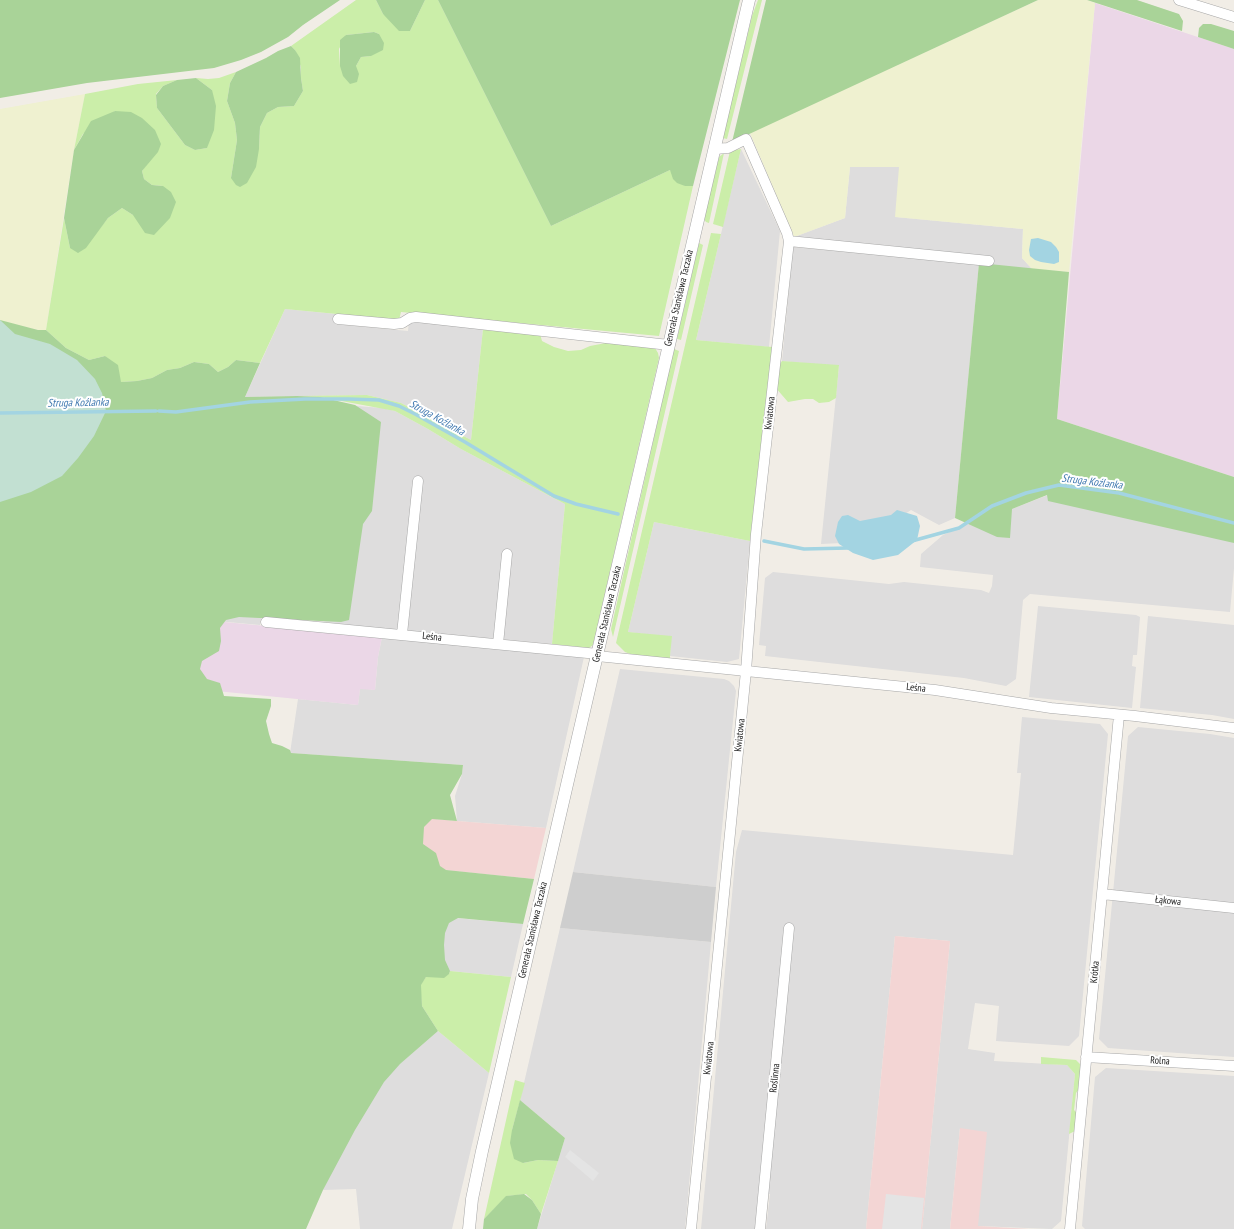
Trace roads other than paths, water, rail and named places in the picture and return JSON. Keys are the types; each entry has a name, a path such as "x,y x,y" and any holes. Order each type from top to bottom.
{"street":[{"name":"Generała Stanisława Taczaka","path":"469,1229 472,1199 482,1151 749,0"},
{"path":"1179,0 1234,17"},
{"name":"Kwiatowa","path":"691,1229 746,671 756,534 789,242 787,233 746,139 728,148 714,149"},
{"path":"789,242 989,261"},
{"path":"338,319 394,324 402,323 410,318 416,317 669,345"},
{"path":"402,634 418,481"},
{"path":"498,644 507,554"},
{"name":"Leśna","path":"266,622 402,634 935,690 1051,708 1234,728"},
{"name":"Krótka","path":"1070,1229 1119,715"},
{"name":"Łąkowa","path":"1102,894 1234,908"},
{"name":"Roślinna","path":"760,1229 789,928"},
{"name":"Rolna","path":"1086,1057 1234,1066"}],"water":[{"path":"1038,238 1051,242 1056,247 1059,252 1059,262 1054,264 1041,262 1030,256 1029,250 1031,239"},
{"path":"897,510 917,516 920,526 917,540 898,555 873,560 853,553 839,544 835,536 838,522 842,516 848,515 860,521 891,515"}],"waterway":[{"name":"Struga Koźlanka","path":"159,411 176,412 250,402 305,399 379,400 399,406 415,414 465,442 554,496 576,504 618,514"},
{"name":"Struga Koźlanka","path":"0,413 156,411"},
{"name":"Struga Koźlanka","path":"912,541 959,528 992,506 1026,493 1059,485 1119,493 1234,523"},
{"name":"Struga Koźlanka","path":"764,541 804,549 848,548"}]}
